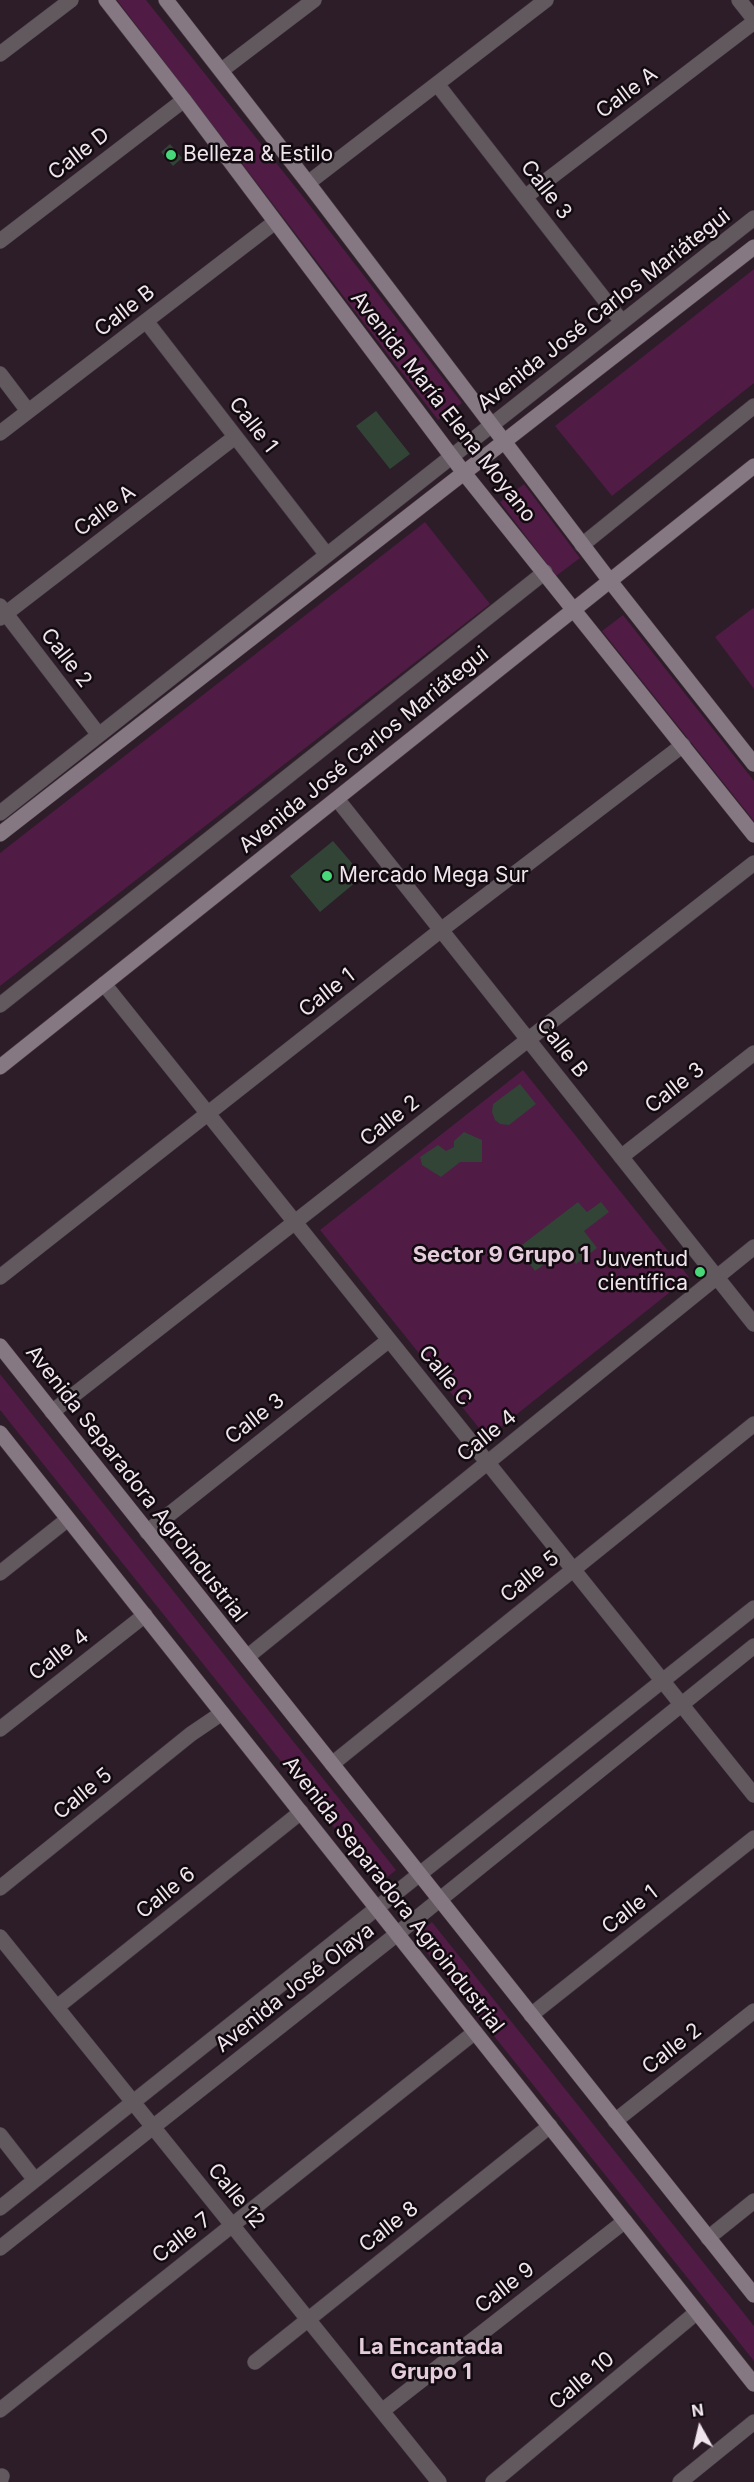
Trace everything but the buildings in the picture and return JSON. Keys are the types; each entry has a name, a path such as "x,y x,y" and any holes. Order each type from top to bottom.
{"street":[{"path":"0,54 71,0"},
{"name":"Avenida María Elena Moyano","path":"106,0 184,100 464,473 754,835"},
{"name":"Avenida María Elena Moyano","path":"166,0 222,70 582,545 754,764"},
{"path":"222,70 314,0"},
{"path":"308,183 546,0"},
{"path":"739,0 754,20"},
{"name":"Calle A","path":"525,197 754,20"},
{"name":"Calle 3","path":"437,84 622,322"},
{"name":"Calle D","path":"0,241 184,100"},
{"name":"Avenida José Carlos Mariátegui","path":"0,813 754,218"},
{"name":"Calle B","path":"0,433 275,222"},
{"name":"Avenida José Carlos Mariátegui","path":"0,834 754,247"},
{"name":"Calle 1","path":"146,321 327,555"},
{"path":"0,374 28,411"},
{"path":"582,545 754,406"},
{"name":"Calle A","path":"2,612 235,437"},
{"name":"Avenida José Carlos Mariátegui","path":"0,1067 754,466"},
{"name":"Avenida José Carlos Mariátegui","path":"0,1005 545,572"},
{"name":"Calle 2","path":"2,612 99,735"},
{"name":"Calle 1","path":"0,1277 441,930 682,745"},
{"name":"Calle B","path":"337,799 754,1324"},
{"name":"Calle 2","path":"52,1412 754,863"},
{"name":"Calle C","path":"104,984 754,1794"},
{"name":"Calle 3","path":"621,1157 754,1053"},
{"name":"Calle 4","path":"247,1657 754,1247"},
{"name":"Calle 3","path":"147,1532 389,1340"},
{"name":"Avenida Separadora Agroindustrial","path":"0,1346 754,2295"},
{"name":"Calle 5","path":"332,1764 754,1424"},
{"name":"Avenida Separadora Agroindustrial","path":"0,1433 754,2384"},
{"path":"0,1573 69,1519"},
{"name":"Avenida José Olaya","path":"0,2208 754,1608"},
{"name":"Calle 4","path":"0,1729 145,1615"},
{"name":"Avenida José Olaya","path":"0,2248 397,1934 754,1646"},
{"name":"Calle 5","path":"0,1888 191,1734 222,1713"},
{"name":"Calle 6","path":"57,2007 301,1812"},
{"name":"Calle 1","path":"531,2015 754,1838"},
{"name":"Calle 12","path":"0,1937 439,2482"},
{"name":"Calle 2","path":"615,2121 754,2011"},
{"name":"Calle 7","path":"0,2410 476,2032"},
{"name":"Calle 8","path":"255,2362 307,2318 550,2126"},
{"path":"0,2135 35,2180"},
{"path":"708,2238 754,2201"},
{"name":"Calle 9","path":"382,2411 625,2221"},
{"name":"Calle 10","path":"493,2482 697,2312"},
{"path":"680,2482 754,2422"}],"shaded area":[{"path":"117,0 146,0 301,194 462,403 438,420"},
{"path":"754,269 754,383 612,496 555,426"},
{"path":"524,484 580,558 556,576 500,502"},
{"path":"425,522 490,604 0,986 0,853"},
{"path":"754,609 754,689 715,637"},
{"path":"623,615 754,781 754,821 602,631"},
{"path":"523,1070 689,1277 487,1438 320,1230"},
{"path":"0,1374 396,1870 379,1884 0,1410"},
{"path":"432,1922 754,2326 754,2361 414,1936"}],"place":[{"name":"Belleza & Estilo","path":"171,155"},
{"name":"Mercado Mega Sur","path":"327,876"},
{"name":"Juventud científica","path":"700,1272"}],"district":[{"name":"Sector 9 Grupo 1","path":"501,1255"},
{"name":"La Encantada Grupo 1","path":"431,2360"}]}
